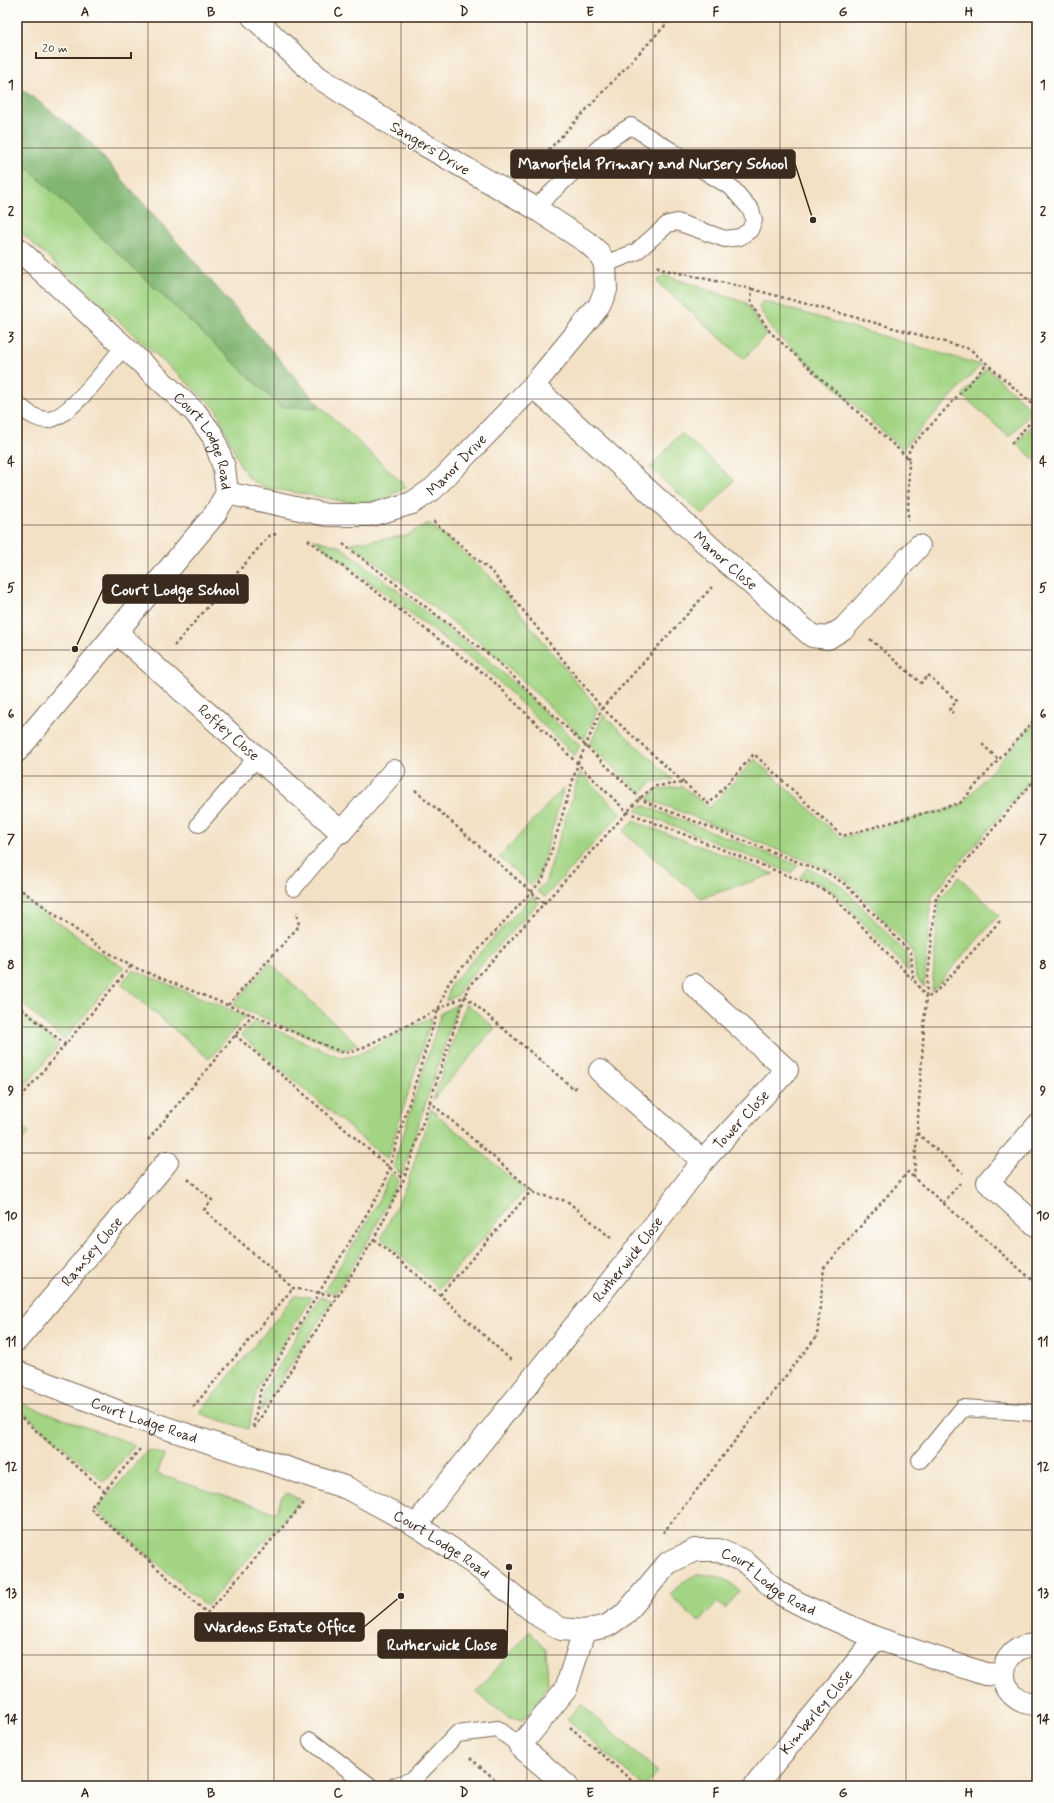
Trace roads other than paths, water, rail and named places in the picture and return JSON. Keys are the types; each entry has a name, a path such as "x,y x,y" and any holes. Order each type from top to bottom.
{"street":[{"name":"Sangers Drive","path":"253,17 318,77 411,137 535,208 588,243 599,253 606,269"},
{"name":"Court Lodge Road","path":"17,248 196,412 214,436 224,466 227,493 215,514 17,751"},
{"name":"Manor Drive","path":"227,493 327,515 371,515 412,503 433,490 533,386 599,306 606,290 606,269"},
{"name":"Manor Close","path":"533,386 731,566 812,636 828,638 844,628 919,546"},
{"name":"Roffey Close","path":"116,632 341,832"},
{"path":"341,832 394,771"},
{"name":"Tower Close","path":"600,1071 703,1161 787,1070 694,985"},
{"path":"1037,1126 988,1182 1037,1226"},
{"name":"Rutherwick Close","path":"417,1526 428,1508 631,1256 703,1161"},
{"name":"Ramsey Close","path":"17,1340 167,1162"},
{"name":"Court Lodge Road","path":"17,1372 166,1428 347,1488 417,1526 473,1563 539,1616 561,1629 584,1631 607,1626 626,1613 668,1563 695,1550 718,1550 744,1562 779,1593 876,1638 985,1674 1004,1675"},
{"path":"567,1786 520,1746 566,1689 584,1631"},
{"name":"Kimberley Close","path":"755,1786 876,1638"},
{"path":"1037,1645 1022,1647 1014,1652 1005,1666 1004,1675 1005,1685 1011,1694 1028,1704 1037,1704"}],"lane":[{"path":"535,208 605,142 631,126 732,188 751,210 754,220 750,230 740,237 725,238 677,222 668,224 636,252 606,269"},
{"path":"17,404 33,416 40,419 48,420 63,415 79,399 124,346"},
{"path":"199,824 257,758"},
{"path":"294,888 341,832"},
{"path":"920,1460 963,1408 1037,1413"},
{"path":"394,1786 413,1780 457,1734 498,1729 520,1746"},
{"path":"311,1741 370,1786"}],"place":[{"name":"Manorfield Primary and Nursery School","path":"813,220"},
{"name":"Court Lodge School","path":"75,649"},
{"name":"Rutherwick Close","path":"509,1567"},
{"name":"Wardens Estate Office","path":"401,1596"}]}
